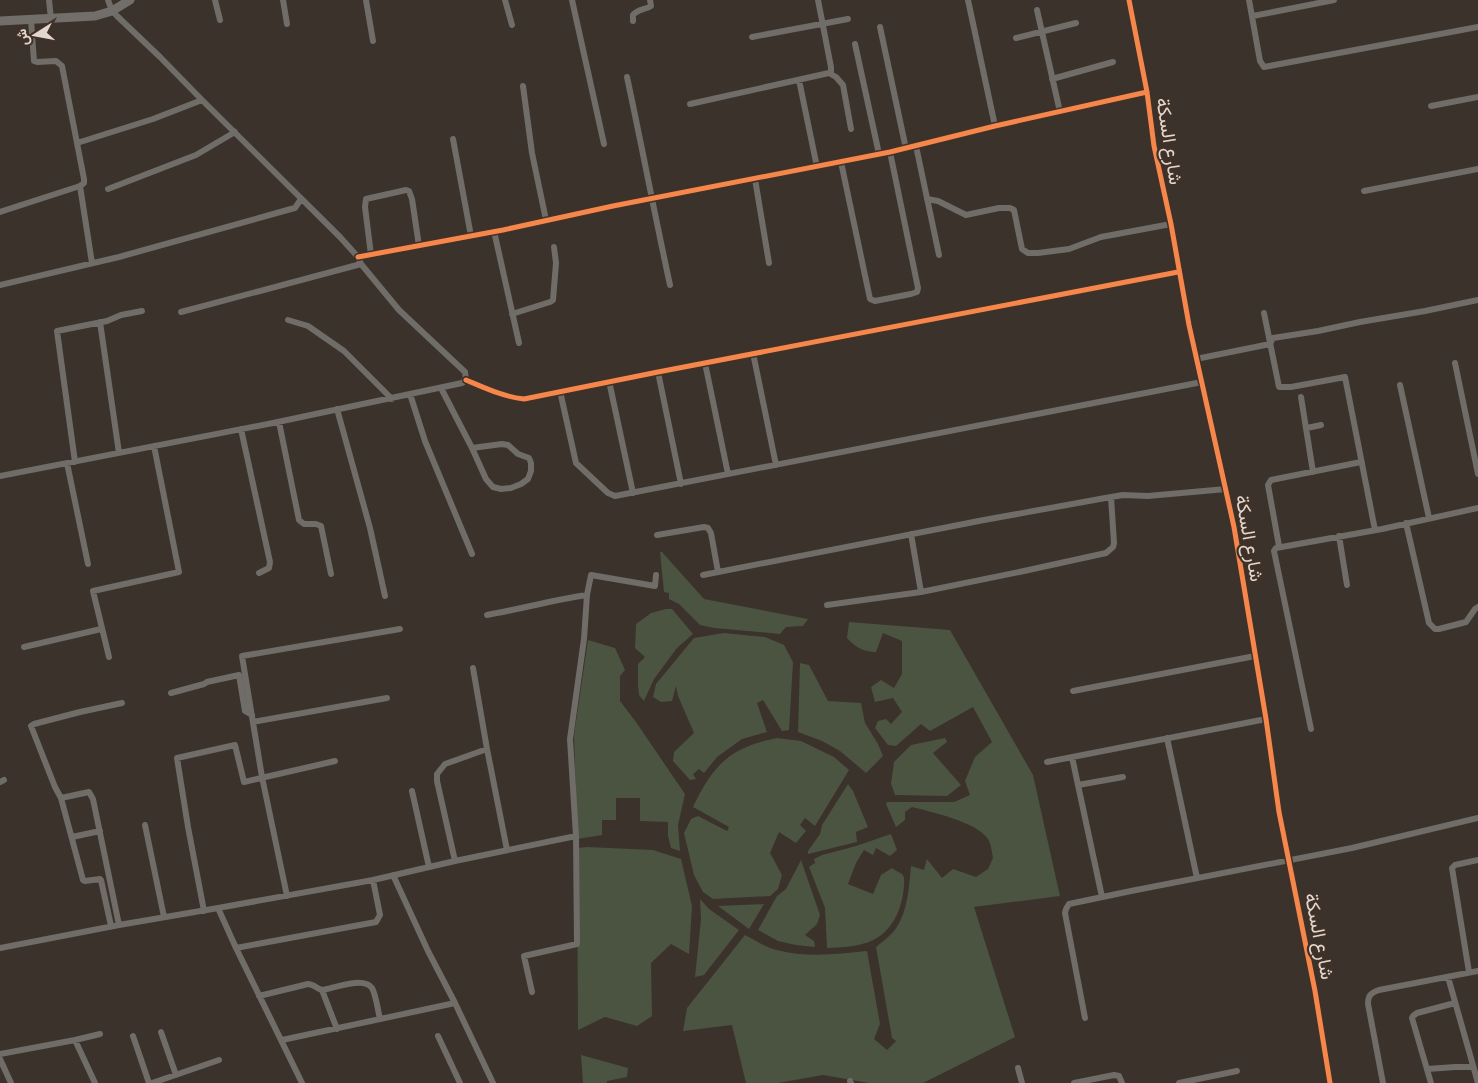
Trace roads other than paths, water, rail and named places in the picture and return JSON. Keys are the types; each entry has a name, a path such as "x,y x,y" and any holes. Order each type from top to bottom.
{"main road":[{"path":"0,21 95,16 112,11 130,0"}],"street":[{"path":"49,0 50,19"},
{"path":"108,0 112,11 160,57 360,260 399,310 465,372 466,380"},
{"path":"215,0 220,20"},
{"path":"282,0 287,24"},
{"path":"366,0 373,41"},
{"path":"506,0 512,25"},
{"path":"572,0 604,144"},
{"path":"633,21 633,15 637,11 651,6 650,0"},
{"path":"818,0 831,67 829,73"},
{"path":"968,0 995,126"},
{"name":"شارع السكة","path":"1130,0 1147,92 1154,146 1171,224 1178,272 1199,358 1202,382 1234,527 1266,719 1279,812 1315,991 1330,1083"},
{"path":"1250,0 1260,61 1264,66 1478,27"},
{"path":"1253,16 1334,0"},
{"path":"1037,10 1060,112"},
{"path":"752,36 848,19"},
{"path":"0,212 80,186 84,182 62,66 56,61 34,61 31,20"},
{"path":"1016,38 1076,24"},
{"path":"880,27 906,149"},
{"path":"856,44 879,154"},
{"path":"1052,79 1113,62"},
{"path":"690,104 829,73 839,80 842,85 852,129"},
{"path":"627,77 642,142 670,285"},
{"path":"799,80 817,167"},
{"path":"523,86 532,153 546,220"},
{"path":"181,312 360,260 371,255 906,149 995,126 1147,92"},
{"path":"1431,106 1478,97"},
{"path":"77,143 153,119 202,100"},
{"path":"108,189 196,155 234,132"},
{"path":"453,139 471,236"},
{"path":"916,146 939,255"},
{"path":"841,162 870,299 875,301 911,294 917,292 918,288 890,152"},
{"path":"1364,191 1478,169"},
{"path":"755,179 769,263"},
{"path":"80,186 92,263"},
{"path":"371,255 365,207 366,199 406,190 409,191 412,198 419,246"},
{"path":"927,198 938,201 966,215 999,208 1014,210 1022,249 1028,253 1070,249 1101,237 1171,224"},
{"path":"0,285 92,263 295,208 301,199"},
{"path":"494,231 520,343"},
{"path":"512,314 553,300 556,262 554,247"},
{"path":"466,380 514,398 524,399 753,353 1178,272"},
{"path":"1270,344 1273,338 1425,312 1478,300"},
{"path":"75,462 57,331 107,321 120,315 142,311"},
{"path":"1264,313 1279,387 1291,388 1345,377 1375,530"},
{"path":"288,320 308,326 344,351 392,399"},
{"path":"100,322 119,453"},
{"path":"1199,358 1270,344"},
{"path":"753,353 776,465"},
{"path":"705,363 728,474"},
{"path":"1455,363 1478,474"},
{"path":"658,372 681,484"},
{"path":"0,476 392,399 462,383 466,380"},
{"path":"609,381 633,493"},
{"path":"560,391 576,463 614,496 1202,382"},
{"path":"1400,385 1429,518"},
{"path":"441,388 486,479 493,487 501,489 511,488 528,479 531,471 529,458 514,452 508,445 472,448"},
{"path":"410,394 425,441 472,554"},
{"path":"1301,397 1313,472"},
{"path":"337,409 370,528 385,596"},
{"path":"279,422 300,520 304,524 320,526 331,574"},
{"path":"1307,428 1321,425"},
{"path":"241,429 270,562 269,568 259,573"},
{"path":"108,657 93,591 179,572 154,446"},
{"path":"1279,546 1269,482 1361,462"},
{"path":"66,463 88,564"},
{"path":"703,575 1123,495 1148,496 1226,489"},
{"path":"827,605 921,592 1110,551 1114,543 1111,497"},
{"path":"1311,729 1274,551 1276,548 1375,530 1478,508"},
{"path":"1406,523 1429,623 1435,629 1439,629 1466,622 1478,607"},
{"path":"658,535 704,527 708,528 711,533 718,572"},
{"path":"911,534 921,592"},
{"path":"1339,536 1348,585"},
{"path":"532,992 524,956 577,944 576,836 570,739 591,575 655,586 656,575"},
{"path":"486,615 587,595"},
{"path":"24,647 101,629"},
{"path":"287,896 262,777 242,656 400,629"},
{"path":"1073,691 1255,656"},
{"path":"473,668 507,850"},
{"path":"171,694 207,682 238,675 245,711 252,718"},
{"path":"252,718 387,698"},
{"path":"111,926 101,880 83,880 61,798 31,726 80,712 122,703"},
{"path":"1046,762 1266,719"},
{"path":"1167,738 1197,878"},
{"path":"204,911 177,758 234,745 244,782 335,761"},
{"path":"455,861 437,781 438,774 444,764 487,749"},
{"path":"1072,757 1102,897"},
{"path":"1078,785 1123,776"},
{"path":"412,791 429,867"},
{"path":"61,798 89,792 93,799 119,925"},
{"path":"1085,1018 1066,913 1069,904 1369,844 1478,818"},
{"path":"145,825 164,917"},
{"path":"72,837 100,831"},
{"path":"0,948 111,926 373,880 576,836"},
{"path":"1469,972 1452,868 1455,865 1478,860"},
{"path":"393,875 428,950 456,1003 492,1083"},
{"path":"236,948 376,922 380,915 373,880"},
{"path":"218,908 302,1083"},
{"path":"1383,1083 1368,1004 1368,998 1372,993 1478,970"},
{"path":"1448,977 1478,1083"},
{"path":"259,996 308,984 312,984 322,990 357,982 364,983 373,989 380,1020"},
{"path":"322,990 337,1029"},
{"path":"282,1040 456,1003"},
{"path":"1431,1083 1412,1018 1417,1013 1454,1003"},
{"path":"161,1032 176,1075"},
{"path":"0,1054 100,1034"},
{"path":"133,1036 150,1083 219,1060"},
{"path":"438,1036 460,1083"},
{"path":"75,1040 95,1083"},
{"path":"0,1059 11,1083"},
{"path":"1018,1068 1022,1083"},
{"path":"1427,1069 1473,1068"},
{"path":"1179,1083 1237,1071"},
{"path":"1074,1083 1114,1075 1119,1076 1122,1083"}]}
